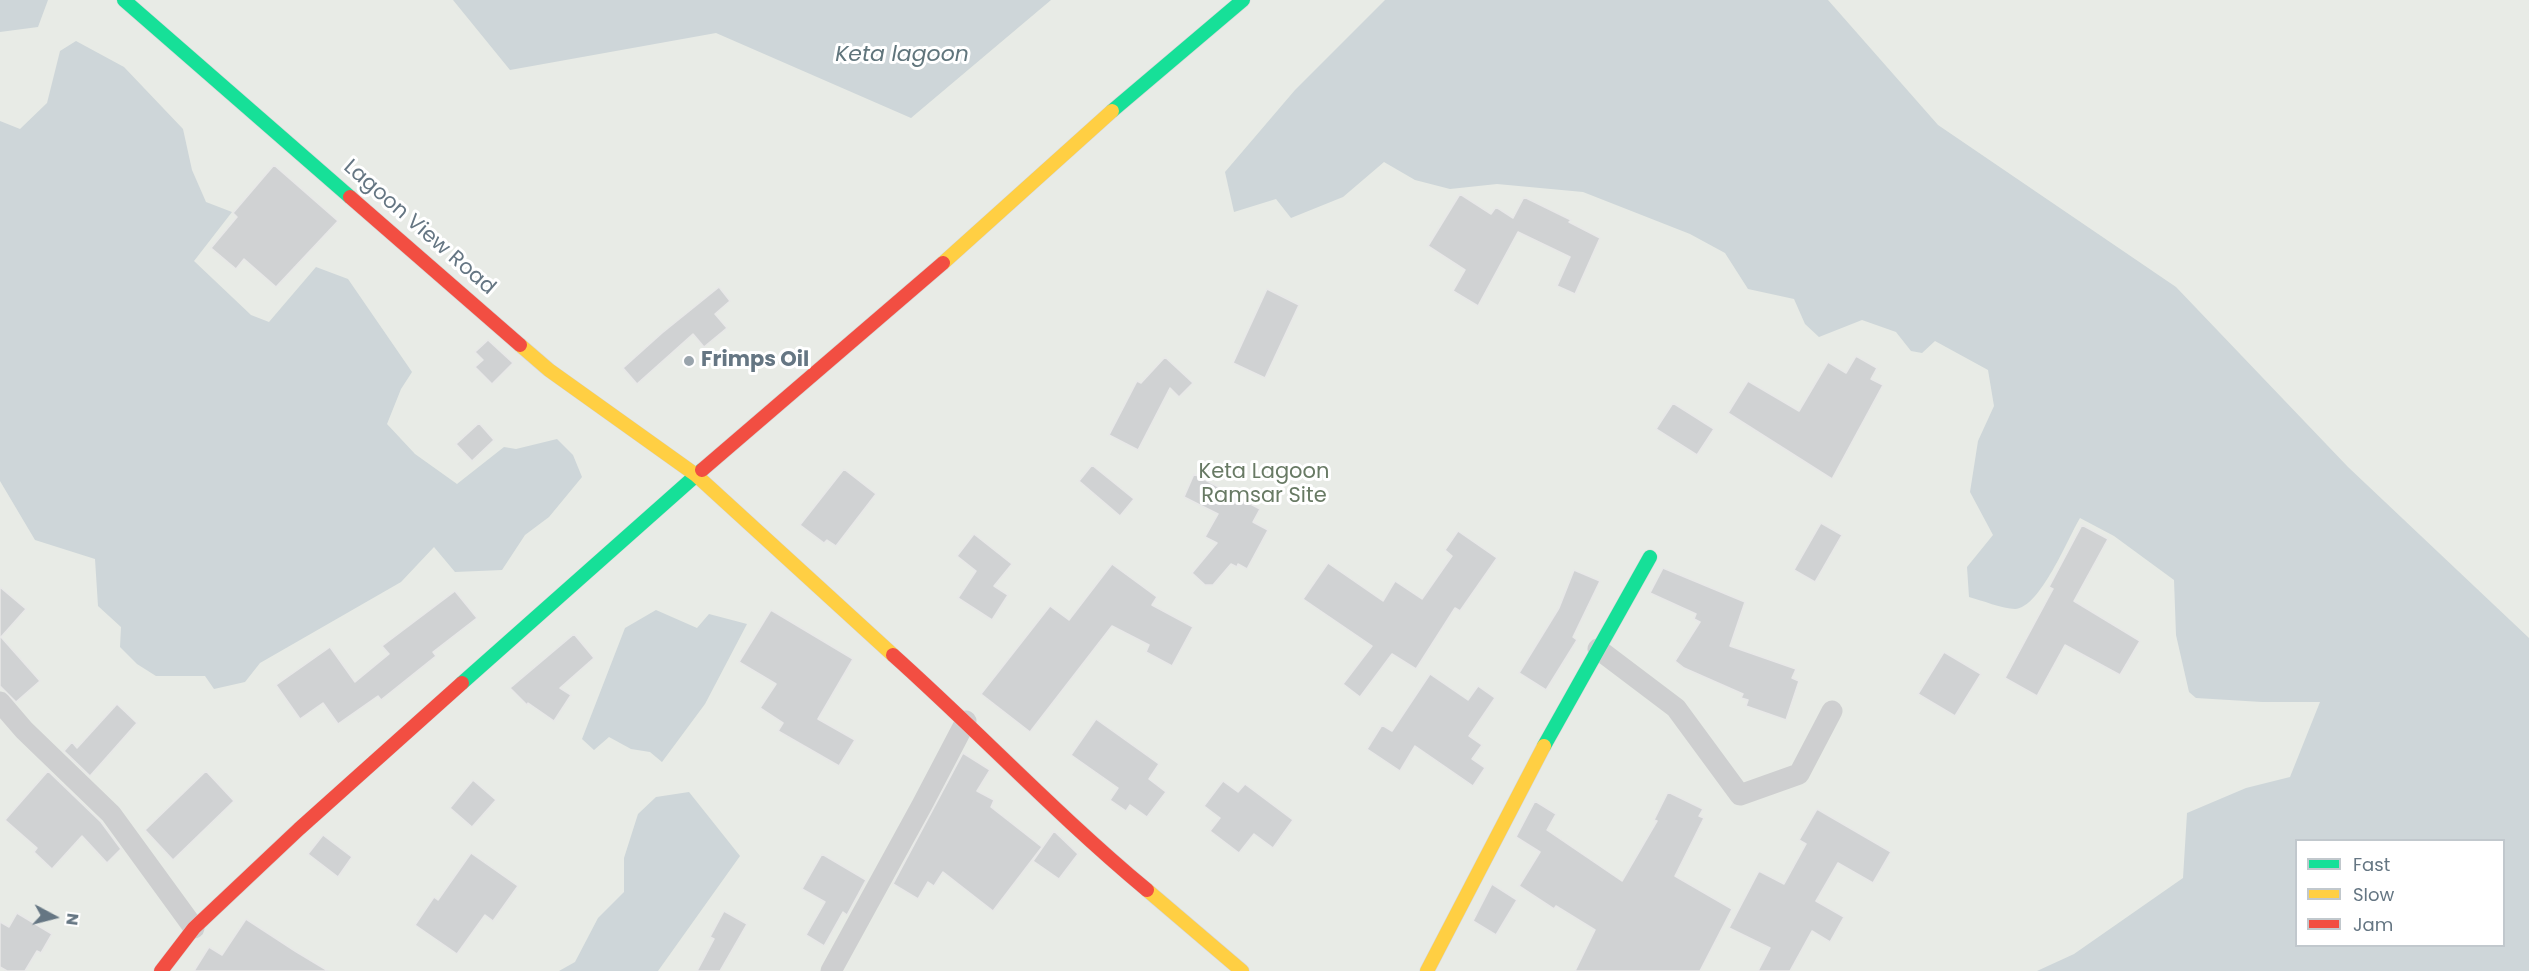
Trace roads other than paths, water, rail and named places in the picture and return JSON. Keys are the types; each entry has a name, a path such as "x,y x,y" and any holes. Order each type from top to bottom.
{"street":[{"name":"Lagoon View Road","path":"124,0 549,370 696,475 966,721 1095,847 1242,971"},
{"path":"161,971 194,928 299,828 696,475 945,261 1105,117 1243,0"},
{"path":"1427,971 1548,738 1650,556"},
{"path":"1598,649 1676,708 1740,795 1800,774 1832,711"},
{"path":"0,702 24,730 111,814 194,928"},
{"path":"831,971 966,721"}],"water":[{"path":"0,0 48,0 38,27 0,32"},
{"name":"Keta lagoon","path":"453,0 1051,0 911,118 716,33 510,70"},
{"path":"1385,0 1828,0 1938,125 2176,287 2348,467 2529,638 2529,971 2037,971 2074,954 2183,878 2187,813 2246,788 2290,777 2320,702 2262,702 2196,698 2189,692 2176,635 2174,580 2114,536 2080,518 2052,571 2034,597 2024,606 2010,609 1969,597 1967,567 1993,535 1970,492 1978,441 1994,406 1988,370 1935,341 1922,353 1911,351 1896,332 1862,320 1819,337 1805,324 1794,299 1748,289 1725,253 1690,234 1583,192 1497,184 1450,189 1415,180 1384,162 1343,197 1291,218 1276,199 1234,212 1225,172 1295,90"},
{"path":"76,41 124,67 183,129 192,170 206,202 232,212 194,261 251,315 269,322 316,267 348,279 412,372 401,389 387,424 415,454 457,484 504,447 516,449 557,439 573,455 582,477 549,517 525,535 502,570 455,572 434,547 401,582 260,663 245,682 214,689 205,676 156,676 137,664 120,647 121,627 98,606 95,559 35,540 0,481 0,121 20,129 47,103 60,51"},
{"path":"656,610 697,628 709,614 747,624 705,704 662,762 650,752 631,749 609,737 594,750 582,739 625,628"},
{"path":"689,792 740,856 658,971 559,971 575,962 598,918 624,892 624,858 638,814 656,797"}],"place":[{"name":"Frimps Oil","path":"689,361"}],"park label":[{"name":"Keta Lagoon Ramsar Site","path":"1264,485"}]}
